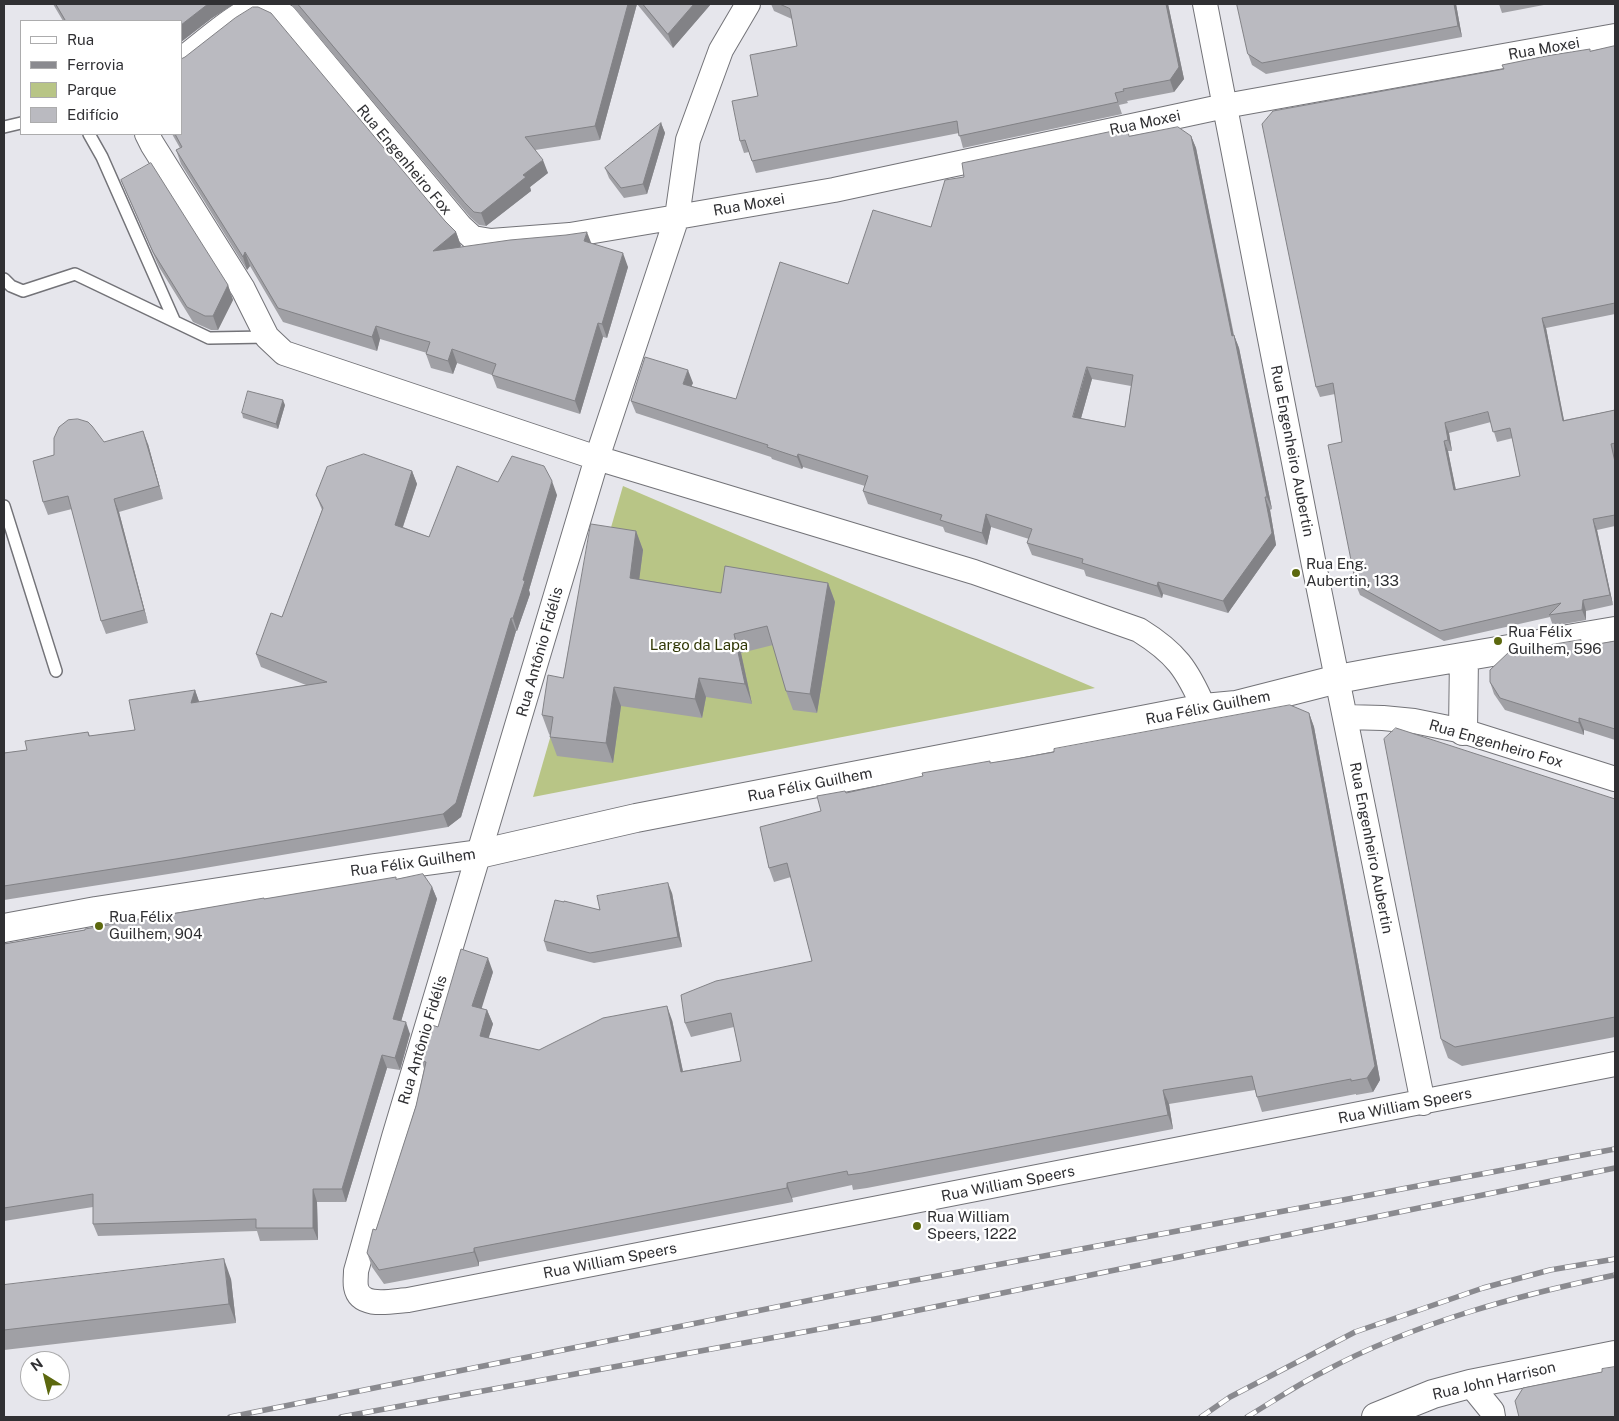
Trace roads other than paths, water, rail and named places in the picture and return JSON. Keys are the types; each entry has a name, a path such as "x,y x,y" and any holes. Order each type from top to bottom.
{"street":[{"name":"Rua Antônio Fidélis","path":"370,1302 360,1296 356,1288 356,1271 597,458 677,217 688,140 722,50 748,4"},
{"name":"Rua Engenheiro Aubertin","path":"1205,4 1423,1103"},
{"name":"Rua Engenheiro Fox","path":"182,59 245,11 258,6 270,8 285,16 460,226 473,238 491,241 570,234 677,217"},
{"name":"Rua Moxei","path":"677,217 834,190 1225,106 1615,36"},
{"path":"148,135 243,289 267,338 284,353 597,458 974,572 1138,630 1155,640 1174,656 1192,680 1204,708"},
{"name":"Rua Félix Guilhem","path":"4,928 375,868 479,854 636,818 1204,708 1236,705 1338,680 1615,632"},
{"path":"1463,731 1464,657"},
{"name":"Rua Engenheiro Fox","path":"1345,717 1414,721 1463,731 1615,779"},
{"name":"Rua William Speers","path":"370,1302 408,1300 1615,1064"},
{"name":"Rua John Harrison","path":"1376,1417 1433,1394 1470,1384 1615,1355"},
{"path":"1470,1384 1492,1411 1493,1417"}],"lane":[{"path":"4,127 20,123"},
{"path":"90,135 102,157 174,320"},
{"path":"4,279 11,286 23,291 76,274 209,338 267,338"},
{"path":"4,506 56,671"}],"railway":[{"path":"230,1417 841,1294 1615,1149"},
{"path":"341,1417 880,1318 1615,1168"},
{"path":"1201,1417 1230,1397 1355,1332 1483,1288 1550,1270 1615,1259"},
{"path":"1247,1417 1313,1377 1393,1339 1429,1325 1540,1292 1615,1275"}],"place":[{"name":"Rua Eng. Aubertin, 133","path":"1296,573"},
{"name":"Rua Félix Guilhem, 596","path":"1498,641"},
{"name":"Rua Félix Guilhem, 904","path":"99,926"},
{"name":"Rua William Speers, 1222","path":"917,1226"}],"park label":[{"name":"Largo da Lapa","path":"699,645"}]}
